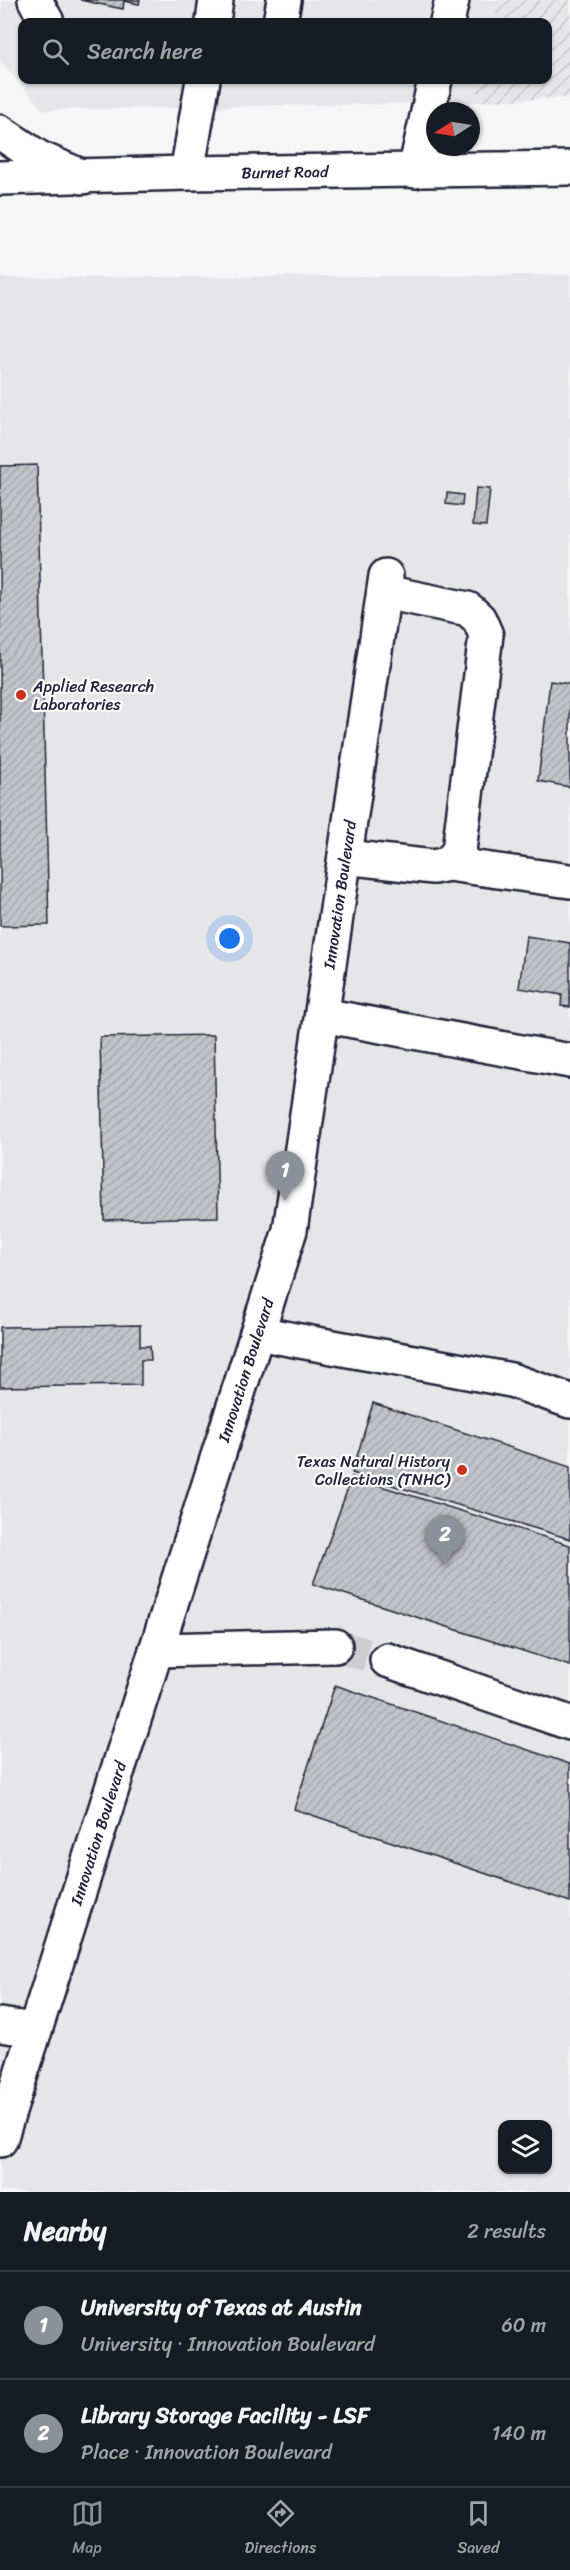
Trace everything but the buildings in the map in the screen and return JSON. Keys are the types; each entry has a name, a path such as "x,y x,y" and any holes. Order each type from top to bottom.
{"street":[{"path":"34,0 45,18"},
{"path":"214,18 216,0"},
{"path":"281,18 284,0"},
{"path":"448,18 452,0"},
{"path":"187,173 202,84"},
{"path":"415,171 434,84"},
{"path":"0,132 39,158 83,177"},
{"name":"Burnet Road","path":"0,178 570,168"},
{"name":"Innovation Boulevard","path":"0,2140 290,1230 385,584 468,609 479,619 486,635 459,851 448,864"},
{"path":"345,857 433,867 448,864 570,881"},
{"path":"322,1015 570,1061"},
{"path":"257,1333 511,1380 570,1401"},
{"path":"156,1650 335,1647"},
{"path":"387,1660 570,1723"},
{"path":"0,2025 35,2030"}],"shaded area":[{"path":"3,0 499,0 495,18 18,18 18,81 0,60 0,19"},
{"path":"499,0 570,0 570,97 475,102 480,84 552,84 552,18 495,18"},
{"path":"21,84 480,84 475,102 43,110"},
{"path":"570,275 570,2192 0,2192 0,278"}],"tunnel":[{"path":"335,1646 387,1660"}],"place":[{"name":"Applied Research Laboratories","path":"21,695"},
{"name":"University of Texas at Austin","path":"285,1201"},
{"name":"Texas Natural History Collections (TNHC)","path":"462,1470"},
{"name":"Library Storage Facility - LSF","path":"445,1565"}]}
